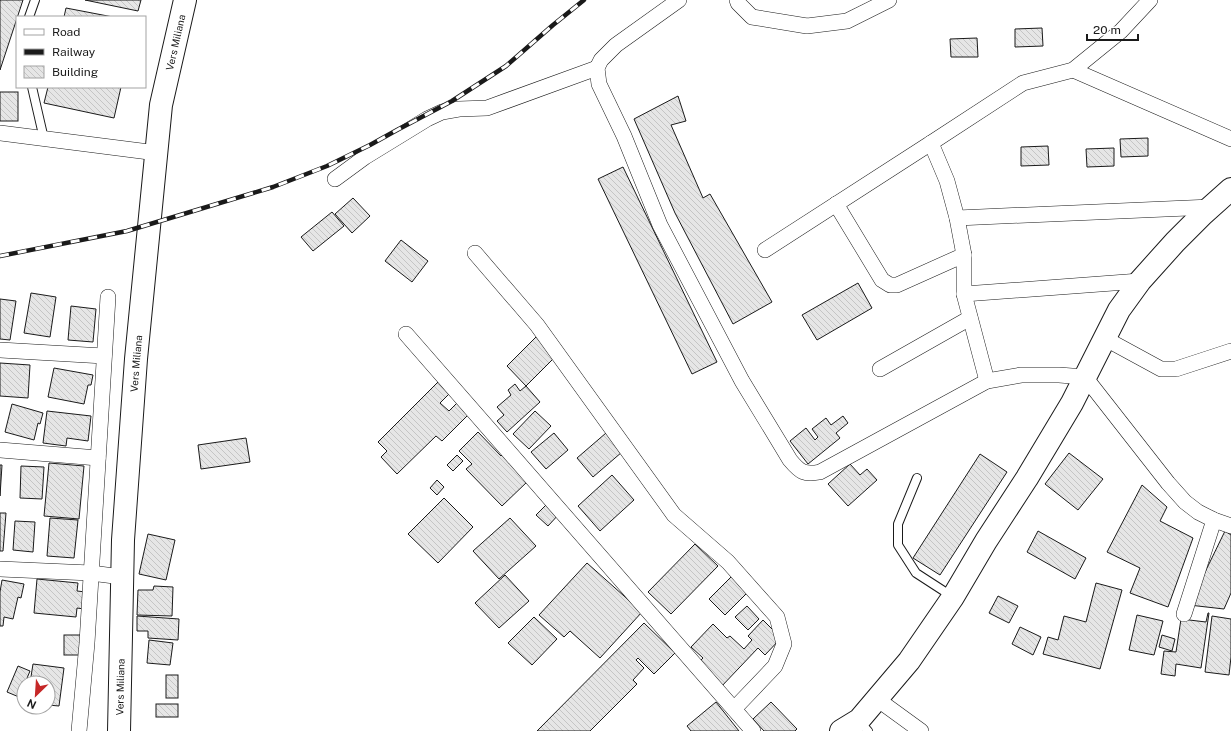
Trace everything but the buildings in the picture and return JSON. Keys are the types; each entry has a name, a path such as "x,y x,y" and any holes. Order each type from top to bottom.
{"main road":[{"name":"Vers Miliana","path":"119,731 123,540 136,359 161,106 185,0"},
{"path":"856,727 909,661 953,597 1072,403 1119,310 1140,281 1175,242 1231,189"}],"street":[{"path":"679,0 616,45 601,60 597,68 599,84 624,136 660,225 742,381 790,460 798,470 809,474 820,472 987,381 1021,375 1085,377 1184,502 1198,512 1231,526"},
{"path":"737,0 738,3 752,17 807,26 847,21 889,0"},
{"path":"765,250 1023,83 1073,70 1121,32 1150,0"},
{"path":"334,179 365,157 427,119 442,112 459,109 487,108 597,68"},
{"path":"1073,70 1231,139"},
{"path":"0,133 157,154"},
{"path":"931,143 947,181 957,218 964,255 964,294 987,381"},
{"path":"836,204 882,280 890,285 897,284 964,255"},
{"path":"957,218 1211,207"},
{"path":"475,253 537,325 674,515 728,562 777,617 784,644 775,666 734,709"},
{"path":"964,294 1140,281"},
{"path":"79,731 87,643 108,297"},
{"path":"880,369 970,318"},
{"path":"406,334 753,731"},
{"path":"1104,338 1161,369 1176,369 1231,350"},
{"path":"0,350 104,356"},
{"path":"0,450 98,458"},
{"path":"1184,614 1214,520"},
{"path":"0,569 91,573 122,577"},
{"path":"877,699 921,731"}],"lane":[{"path":"29,16 35,0"},
{"path":"32,88 44,139"},
{"path":"917,478 898,524 898,545 916,573 953,597"}],"railway":[{"path":"0,256 127,231 273,187 327,166 370,145 452,101 506,66 584,0"}]}
